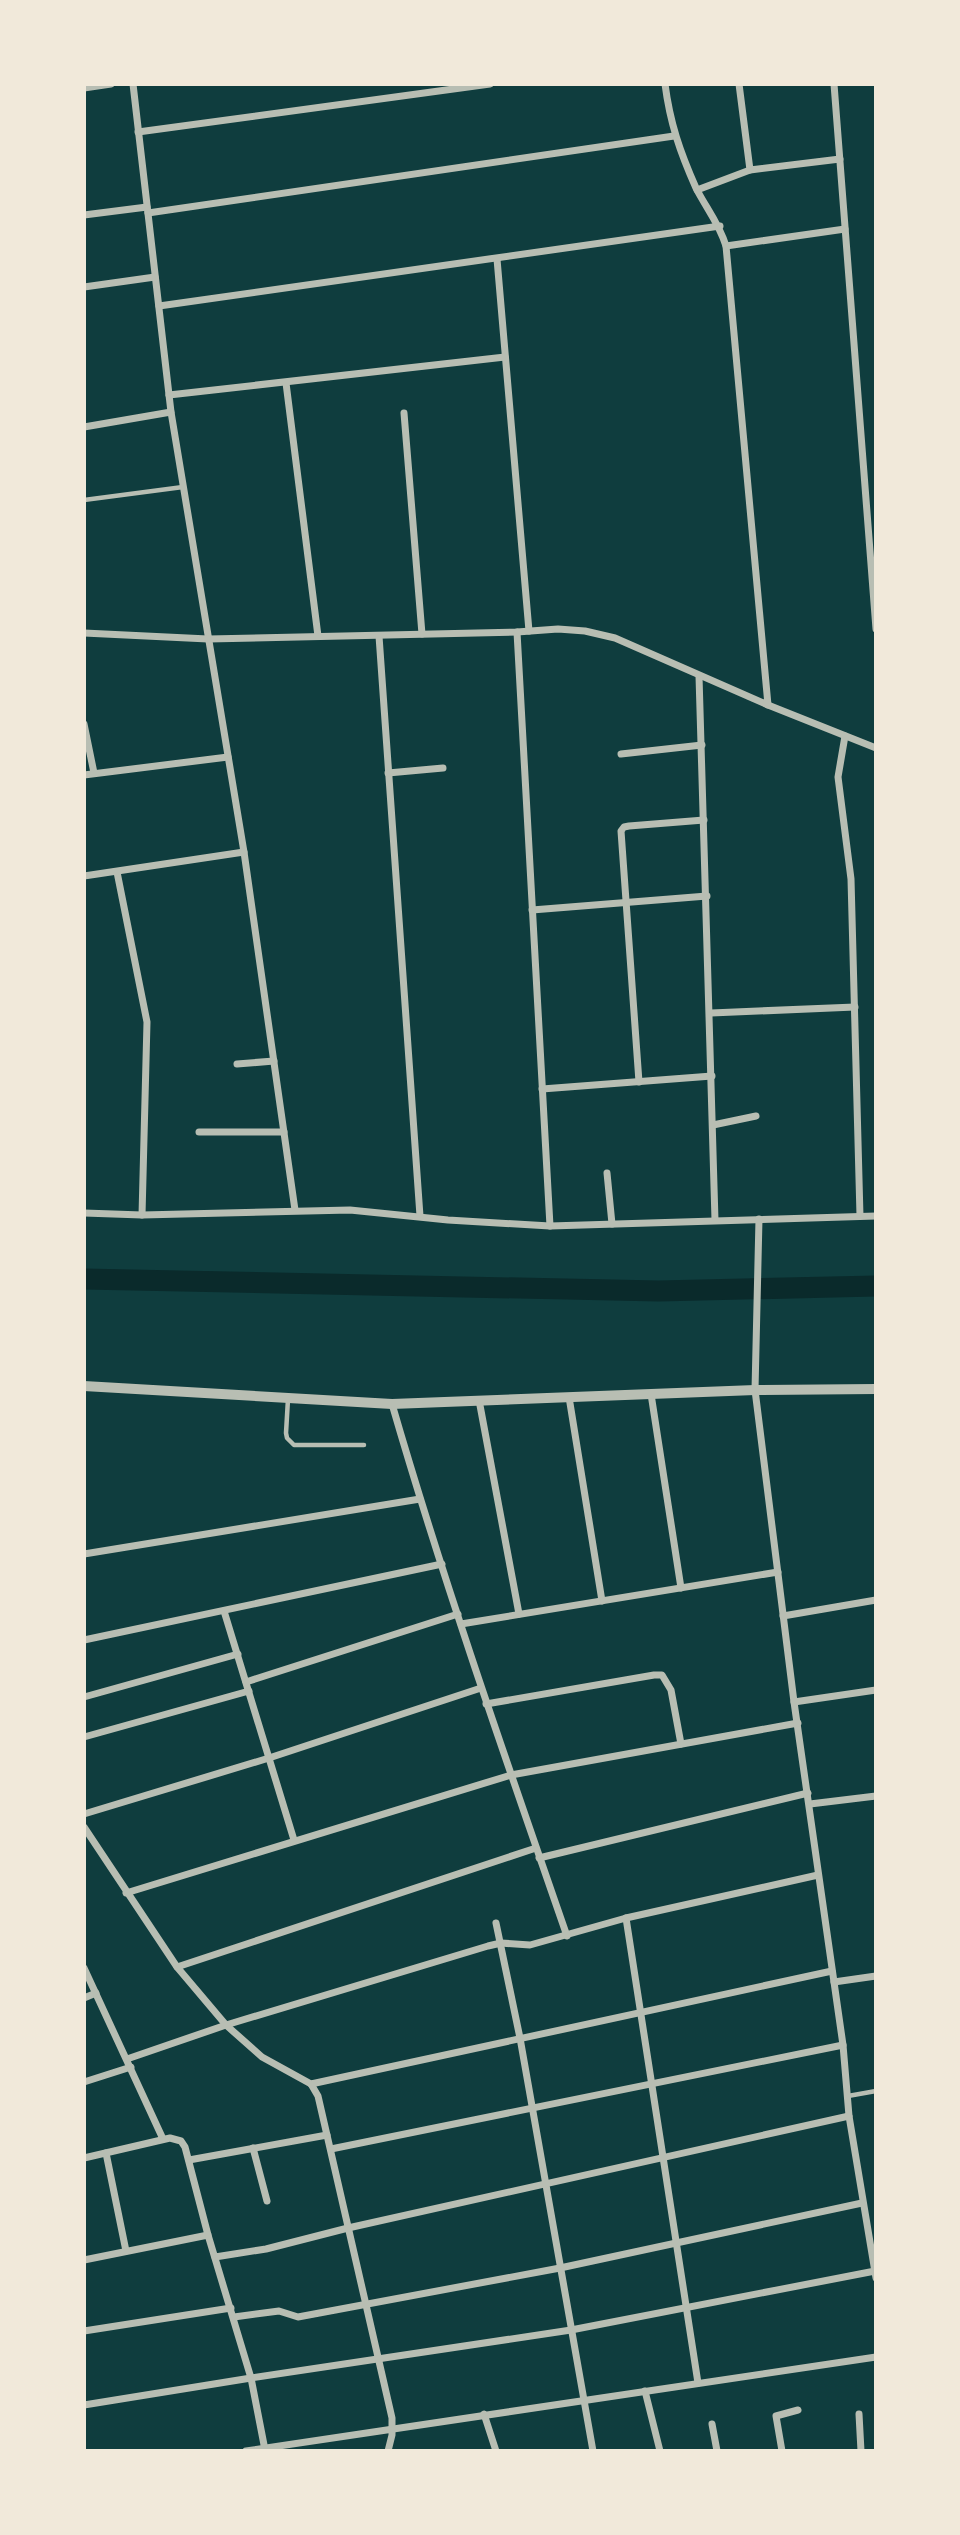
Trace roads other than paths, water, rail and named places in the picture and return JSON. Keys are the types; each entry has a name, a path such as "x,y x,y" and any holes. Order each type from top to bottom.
{"street":[{"path":"84,88 111,84"},
{"path":"133,84 169,395 244,852 295,1210"},
{"path":"138,132 490,84"},
{"path":"665,84 674,135 698,190 720,226 726,246 768,705"},
{"path":"739,84 750,170"},
{"path":"834,84 876,629"},
{"path":"84,215 147,210 674,135"},
{"path":"698,190 750,170 840,159"},
{"path":"159,306 720,226"},
{"path":"726,246 845,229"},
{"path":"497,259 529,631"},
{"path":"84,287 155,277"},
{"path":"169,395 505,357"},
{"path":"286,383 318,636"},
{"path":"84,427 172,412"},
{"path":"404,412 422,635"},
{"path":"84,633 208,639 422,635 558,629 584,631 615,638 699,676 876,748"},
{"path":"517,632 550,1226"},
{"path":"379,636 420,1216"},
{"path":"699,676 715,1220"},
{"path":"84,724 94,773"},
{"path":"845,736 838,777 851,879 860,1216"},
{"path":"621,754 702,745"},
{"path":"84,775 228,757"},
{"path":"388,773 443,768"},
{"path":"639,1082 620,838 624,827 704,820"},
{"path":"84,876 244,852"},
{"path":"117,872 146,1022 142,1215"},
{"path":"532,910 707,896"},
{"path":"711,1013 855,1007"},
{"path":"237,1064 274,1060"},
{"path":"542,1089 712,1076"},
{"path":"713,1125 756,1116"},
{"path":"199,1132 284,1132"},
{"path":"607,1173 612,1224"},
{"path":"84,1213 142,1215 350,1210 550,1226 876,1216"},
{"path":"84,2406 571,2330 875,2275 872,2234 862,2203 849,2116 843,2045 794,1702 755,1390 756,1253 759,1219"},
{"path":"84,1386 392,1404 755,1390 876,1390"},
{"path":"651,1394 681,1588"},
{"path":"569,1397 602,1601"},
{"path":"479,1400 519,1614"},
{"path":"392,1404 486,1704 566,1936"},
{"path":"84,1554 420,1499"},
{"path":"84,1640 442,1564"},
{"path":"461,1624 778,1572"},
{"path":"783,1616 876,1600"},
{"path":"224,1611 294,1840"},
{"path":"246,1682 458,1614"},
{"path":"84,1697 237,1654"},
{"path":"486,1704 662,1675 671,1689 681,1744"},
{"path":"84,1814 269,1758 481,1688"},
{"path":"794,1702 876,1690"},
{"path":"84,1737 249,1691"},
{"path":"126,1893 511,1774 798,1723"},
{"path":"540,1857 808,1793"},
{"path":"810,1804 876,1796"},
{"path":"84,1827 177,1967 226,2025 262,2057 311,2084 318,2096 393,2428 388,2451"},
{"path":"177,1967 536,1849"},
{"path":"127,2059 226,2025 501,1943 530,1945 626,1918 818,1875"},
{"path":"626,1918 698,2383"},
{"path":"496,1923 520,2038 593,2451"},
{"path":"84,1968 163,2139"},
{"path":"311,2084 832,1972"},
{"path":"834,1982 876,1976"},
{"path":"84,1998 96,1993"},
{"path":"331,2149 532,2106 652,2085 843,2045"},
{"path":"84,2082 131,2067"},
{"path":"215,2257 267,2249 348,2228 849,2116"},
{"path":"189,2160 327,2135"},
{"path":"84,2158 163,2139 181,2141 189,2160 208,2235 232,2308 251,2378 265,2450"},
{"path":"253,2148 267,2202"},
{"path":"106,2152 126,2251"},
{"path":"234,2318 279,2311 298,2317 561,2268 862,2203"},
{"path":"84,2260 208,2235"},
{"path":"84,2331 232,2308"},
{"path":"246,2451 876,2357"},
{"path":"645,2391 660,2451"},
{"path":"782,2451 776,2416 798,2410"},
{"path":"484,2414 496,2451"},
{"path":"859,2414 862,2451"},
{"path":"712,2424 717,2451"}],"lane":[{"path":"84,500 183,486"},
{"path":"289,1398 286,1433 294,1445 364,1445"},
{"path":"848,2096 876,2091"}],"waterway":[{"path":"84,1279 659,1291 876,1286"}]}
